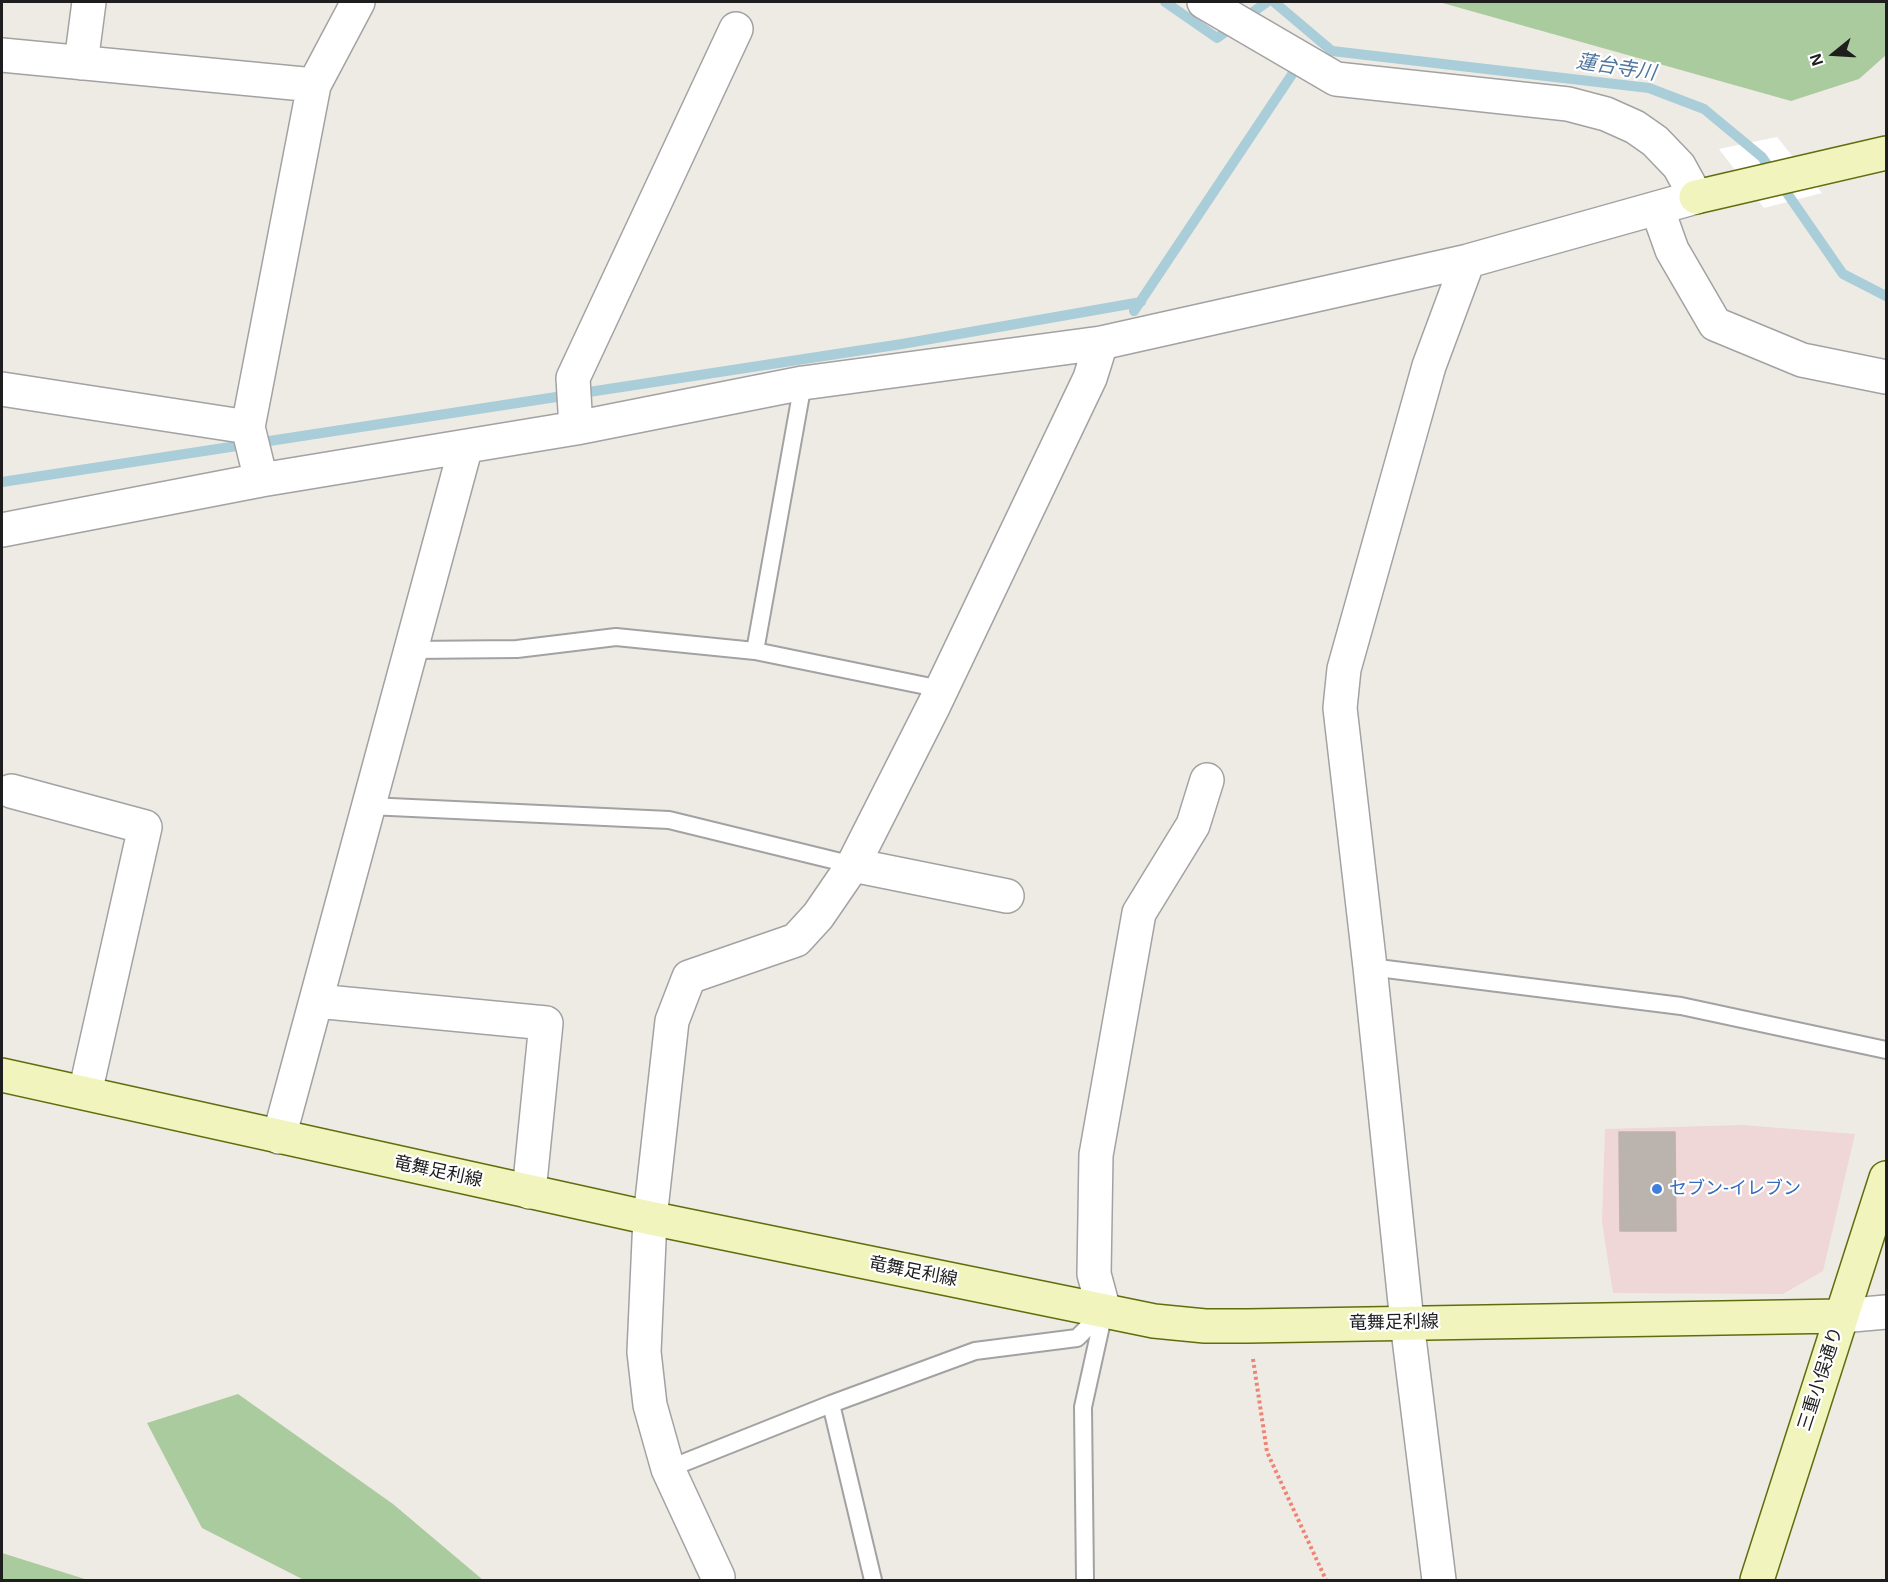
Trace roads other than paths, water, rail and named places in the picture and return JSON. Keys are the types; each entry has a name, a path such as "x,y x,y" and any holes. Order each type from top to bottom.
{"main road":[{"path":"1696,197 1887,153"},
{"name":"竜舞足利線","path":"2,1075 650,1218 1154,1321 1205,1326 1248,1326 1841,1316"},
{"name":"三重小俣通り","path":"1757,1581 1887,1178"}],"street":[{"path":"81,63 89,2"},
{"path":"261,480 248,427 314,85 358,2"},
{"path":"2,530 261,480 576,428 803,382 1101,343 1468,261 1696,197 1679,166 1655,141 1635,127 1606,114 1568,104 1336,80 1204,2"},
{"path":"576,428 573,378 736,29"},
{"path":"2,55 314,85"},
{"path":"1657,208 1672,250 1715,324 1802,360 1887,377"},
{"path":"1439,1581 1407,1322 1340,708 1344,669 1429,366 1468,261"},
{"path":"718,1577 668,1469 650,1405 644,1352 650,1218 672,1020 689,977 796,940 818,916 853,864 941,689 1090,378 1101,343"},
{"path":"2,389 248,427"},
{"path":"279,1137 466,446"},
{"path":"1104,1311 1094,1274 1096,1155 1139,913 1192,825 1207,780"},
{"path":"11,791 145,827 85,1093"},
{"path":"853,864 1007,896"},
{"path":"316,1002 546,1023 529,1192"},
{"path":"1841,1316 1887,1312"}],"lane":[{"path":"755,651 803,382"},
{"path":"411,650 517,649 616,637 755,651 941,689"},
{"path":"369,806 669,820 853,864"},
{"path":"1370,967 1681,1006 1887,1050"},
{"path":"668,1469 831,1404 975,1351 1077,1338 1104,1311"},
{"path":"1085,1581 1083,1407 1104,1311"},
{"path":"831,1404 873,1581"}],"waterway":[{"name":"蓮台寺川","path":"1165,2 1217,38 1267,2"},
{"name":"蓮台寺川","path":"1274,2 1332,51 1649,88 1704,109 1762,157 1843,274 1886,296"},
{"path":"1134,311 1301,61"},
{"path":"2,482 902,344 1141,302"}],"place":[{"name":"セブン-イレブン","path":"1657,1189"}]}
